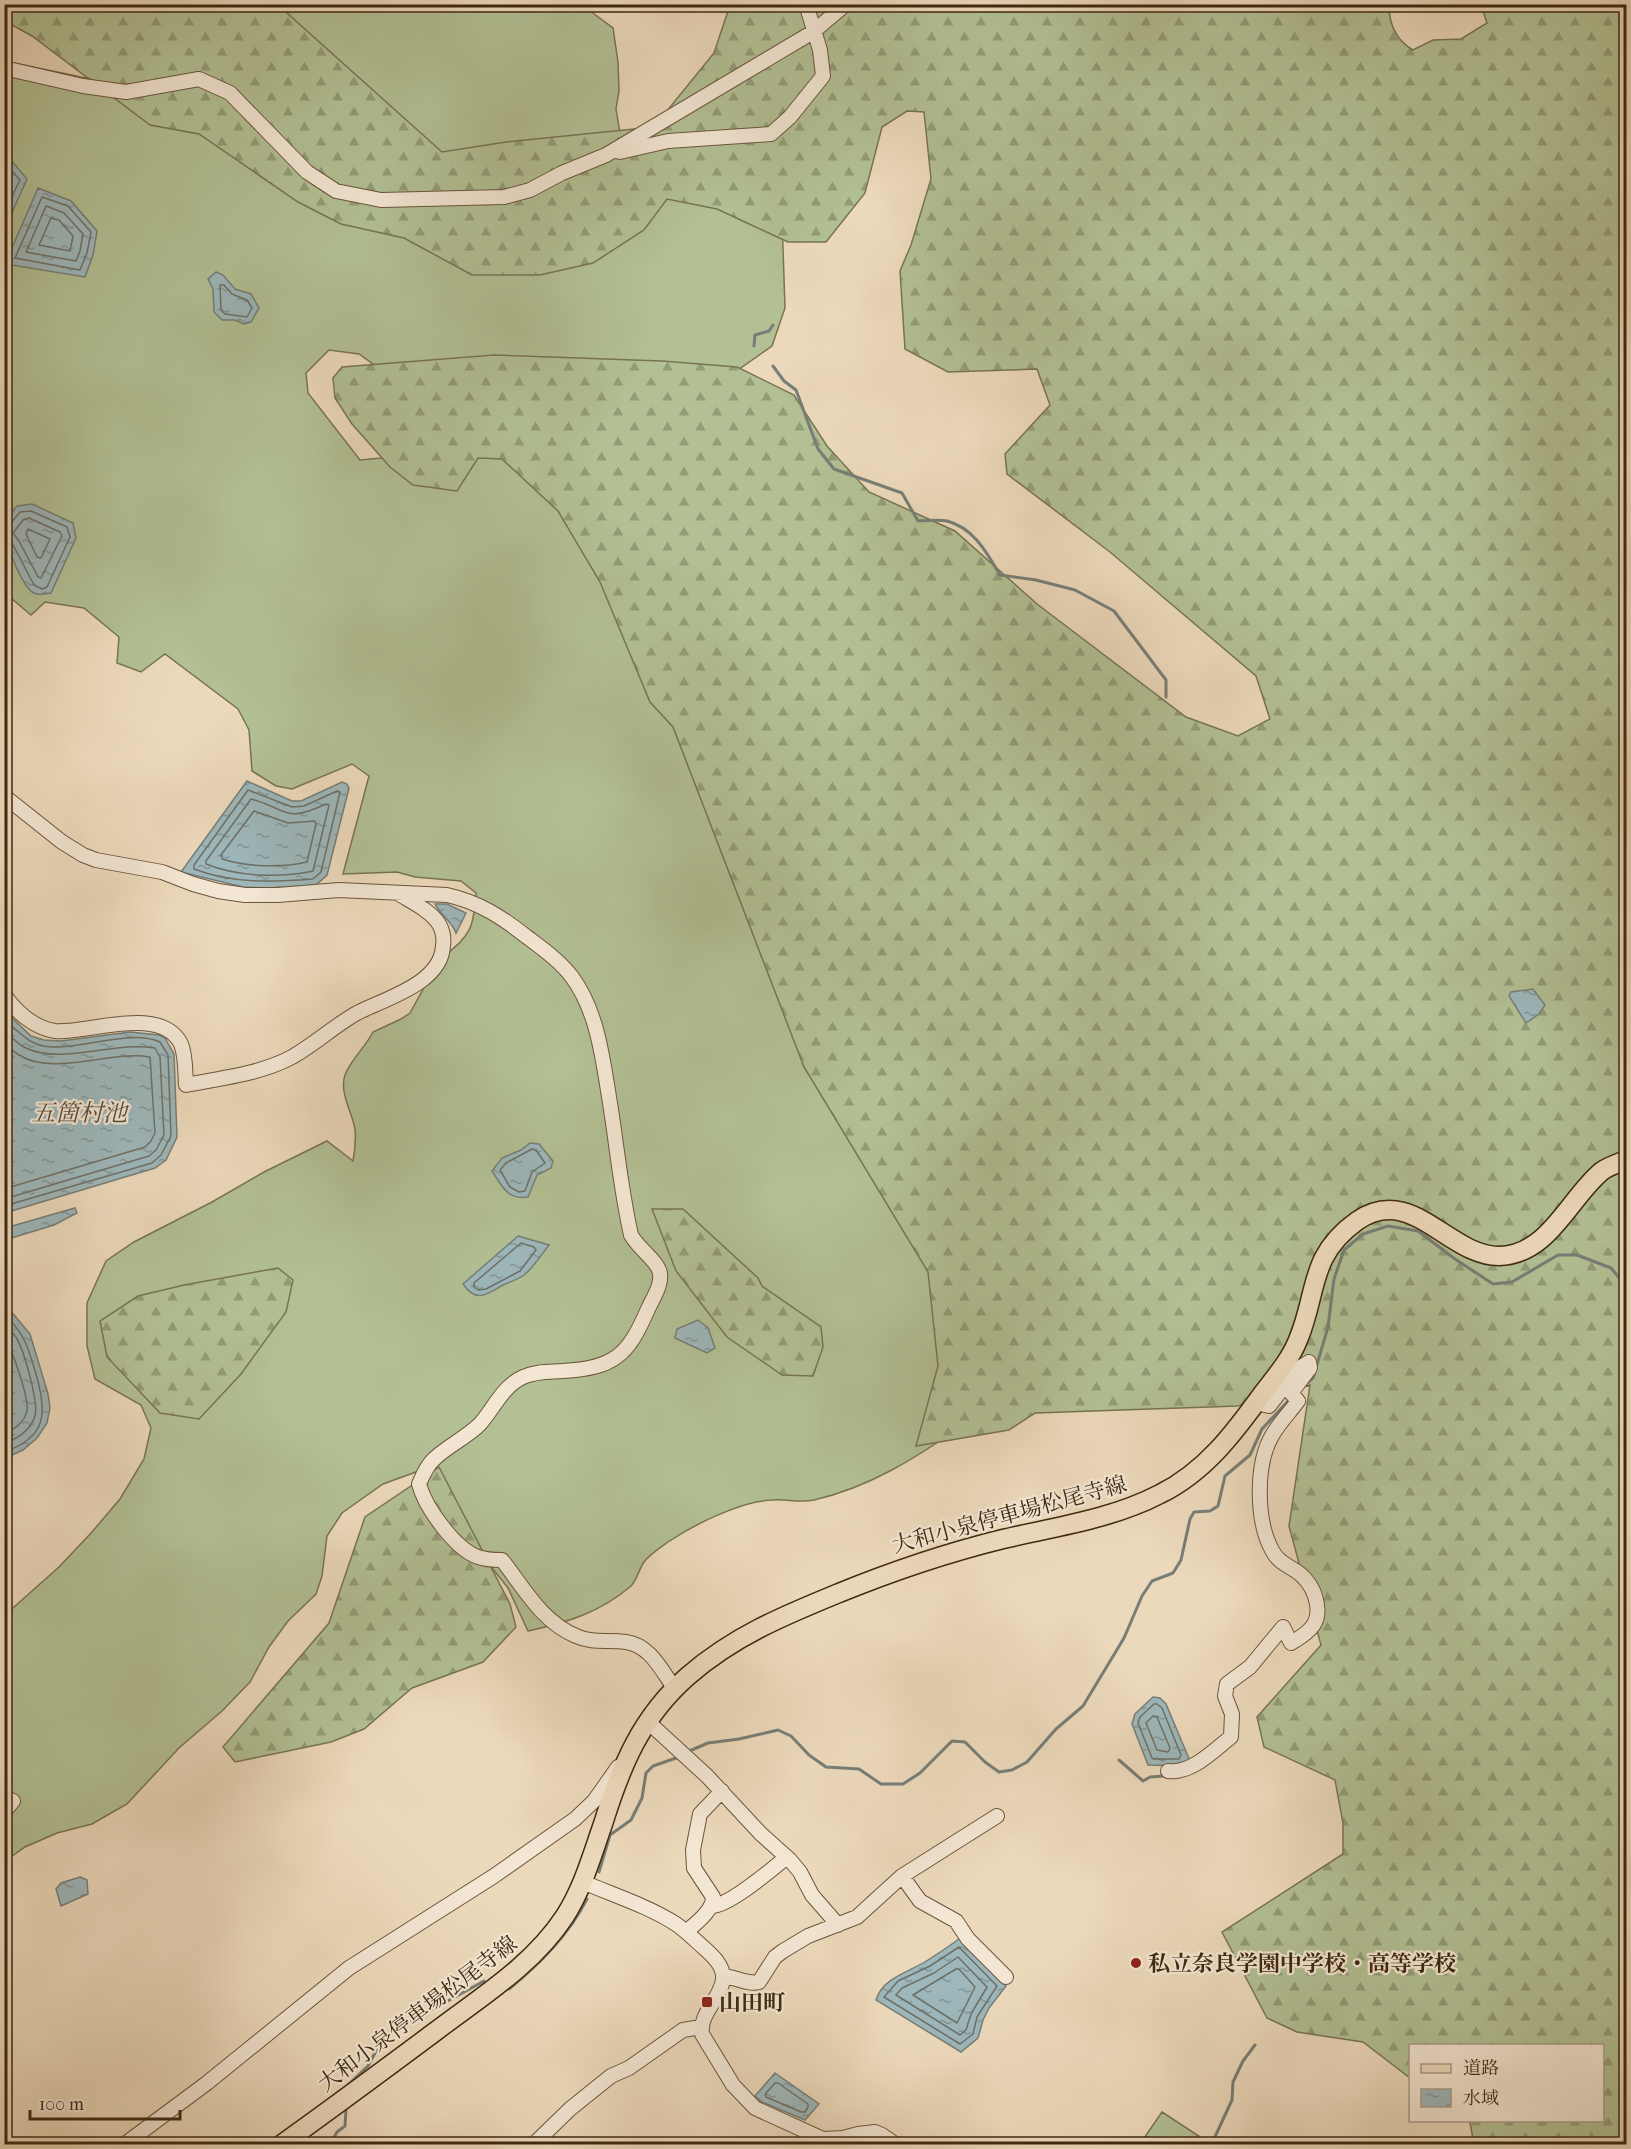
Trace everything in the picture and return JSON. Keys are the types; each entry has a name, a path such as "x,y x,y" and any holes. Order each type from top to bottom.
{"main road":[{"name":"大和小泉停車場松尾寺線","path":"282,2145 520,1967 555,1930 567,1914 583,1882 613,1791 630,1750 647,1721 675,1689 708,1659 733,1642 795,1611 892,1571 952,1552 1108,1514 1165,1492 1208,1461 1234,1432 1288,1359 1298,1341 1321,1262 1335,1241 1358,1221 1382,1211 1400,1211 1426,1221 1461,1244 1479,1252 1499,1256 1520,1251 1539,1240 1604,1169 1626,1160"}],"street":[{"path":"606,155 668,141 771,134 790,117 823,76 819,51 806,4"},
{"path":"4,69 83,86 126,92 199,79 230,93 307,172 336,191 381,200 504,197 530,189 606,155 813,32 846,4"},
{"path":"4,796 62,842 83,855 96,860 152,869 218,891 245,895 339,890 447,895 478,904 519,930 563,966 586,1002 603,1055 631,1235 636,1245 659,1268 661,1275 640,1328 628,1346 615,1359 602,1366 584,1370 538,1372 513,1382 478,1425 442,1452 425,1469 419,1484 426,1505 466,1551 479,1558 502,1560 549,1619 577,1637 589,1641 626,1641 636,1644 654,1658 675,1689"},
{"path":"4,994 12,1005 30,1021 56,1031 121,1023 140,1023 165,1028 174,1034 183,1050 186,1085 243,1074 290,1058 353,1015 411,988 423,980 436,966 443,951 444,937 439,924 430,914 398,893"},
{"path":"1168,1771 1176,1772 1194,1765 1231,1737 1232,1714 1225,1696 1227,1684 1250,1667 1283,1627 1291,1643 1306,1634 1318,1617 1319,1609 1313,1588 1297,1571 1284,1565 1272,1551 1261,1516 1259,1500 1261,1467 1272,1435 1310,1368 1309,1362 1299,1368 1269,1406 1256,1403"},
{"path":"647,1721 722,1791 761,1834 787,1857 800,1872 812,1895 838,1925"},
{"path":"125,2145 207,2083 349,1968 494,1876 575,1819 594,1801 630,1750"},
{"path":"686,1932 711,1906 713,1897 694,1868 693,1850 700,1814 722,1791"},
{"path":"4,1797 13,1801 4,1812"},
{"path":"723,1976 759,1982 775,1957 783,1951 808,1936 857,1917 902,1876 997,1816"},
{"path":"711,1906 718,1906 729,1900 787,1857"},
{"path":"902,1876 920,1901 952,1917 968,1939 1006,1977"},
{"path":"583,1882 667,1919 686,1932 712,1956 722,1970 721,1990 701,2027 705,2040 718,2057 733,2085 755,2108 822,2139 875,2132 895,2145"},
{"path":"534,2145 570,2109 611,2076 629,2068 683,2030 701,2027"}],"green space":[{"path":"4,5 278,5 442,152 506,142 654,127 714,53 730,5 1389,5 1390,19 1398,37 1413,50 1433,40 1461,39 1487,23 1481,5 1626,5 1626,2144 1474,2144 1468,2122 1604,2122 1604,2044 1409,2044 1409,2077 1363,2042 1297,2032 1267,2018 1222,1932 1343,1854 1343,1823 1335,1780 1264,1747 1257,1717 1321,1645 1289,1526 1310,1385 1238,1406 1035,1413 1009,1430 916,1446 938,1366 928,1272 804,1067 673,727 650,702 600,582 558,511 502,459 478,458 457,491 413,485 390,467 352,424 335,398 333,378 342,367 494,355 662,361 737,367 794,395 827,446 869,492 955,531 1037,604 1186,717 1238,736 1270,719 1256,676 1110,552 1007,474 1005,454 1050,405 1037,369 948,372 905,349 900,271 911,245 931,179 924,112 907,111 882,127 865,193 826,242 788,242 717,209 667,199 644,230 593,263 540,275 472,275 404,238 341,224 298,202 199,134 150,125 32,36 5,21"},
{"path":"235,5 582,5 613,28 618,62 619,91 616,109 623,151 781,188 785,308 772,346 718,384 402,385 359,354 329,350 306,373 308,393 360,460 424,454 544,457 920,1180 963,1425 910,1460 854,1487 809,1501 760,1501 705,1521 679,1535 652,1554 644,1562 631,1586 608,1603 569,1620 528,1631 508,1588 416,1472 383,1484 342,1513 327,1536 322,1576 316,1594 288,1621 269,1647 250,1682 222,1711 179,1748 127,1804 92,1824 57,1833 25,1847 5,1861 5,1615 59,1567 120,1499 144,1459 151,1428 141,1405 95,1379 87,1346 87,1303 106,1261 134,1242 327,1141 353,1161 355,1129 344,1088 345,1075 373,1032 410,1013 426,984 440,971 444,956 465,936 472,922 475,904 476,893 461,881 415,877 397,872 343,874 369,776 352,764 292,789 276,786 252,771 249,730 238,709 165,654 141,672 117,663 119,637 84,608 45,602 31,615 5,593 4,61 129,87"},
{"path":"652,1209 683,1209 758,1278 762,1286 821,1327 823,1347 813,1376 782,1375 727,1337 676,1271"},
{"path":"278,1268 293,1280 286,1312 241,1374 199,1419 160,1413 107,1357 100,1321 138,1296"},
{"path":"439,1467 510,1604 516,1627 483,1662 412,1688 364,1729 331,1742 235,1762 223,1747 329,1623 365,1517"},
{"path":"1162,2112 1211,2144 1140,2144"}],"water":[{"path":"5,153 27,179 5,228"},
{"path":"38,188 71,201 97,231 93,255 85,277 5,264"},
{"path":"216,272 223,275 235,289 251,294 259,308 251,322 244,324 235,320 222,320 214,312 213,289 208,279"},
{"path":"32,504 73,523 76,538 51,593 37,594 28,587 14,561 5,533 6,520 17,506"},
{"path":"247,781 292,801 301,801 342,782 347,784 349,788 327,875 316,885 243,887 181,872"},
{"path":"435,904 447,904 466,913 456,933 452,925"},
{"path":"1533,989 1545,1005 1539,1014 1526,1023 1509,996 1511,992"},
{"name":"五箇村池","path":"4,1015 12,1018 31,1036 44,1040 61,1041 130,1032 159,1035 165,1038 174,1054 177,1137 166,1160 155,1168 5,1213"},
{"path":"530,1143 539,1144 553,1161 551,1168 537,1175 528,1197 515,1196 502,1187 492,1171 502,1158 521,1150"},
{"path":"75,1208 77,1213 54,1225 5,1240 5,1228"},
{"path":"518,1236 549,1245 520,1278 487,1294 473,1294 468,1290 463,1284"},
{"path":"5,1304 30,1334 50,1408 47,1423 37,1438 23,1450 5,1458"},
{"path":"698,1320 708,1328 715,1348 707,1353 675,1338 677,1329"},
{"path":"1153,1697 1160,1698 1166,1704 1190,1761 1178,1766 1148,1765 1132,1724 1135,1714"},
{"path":"80,1877 87,1880 88,1894 61,1906 56,1889 61,1883"},
{"path":"960,1938 1006,1986 989,2008 978,2038 961,2052 876,2000 891,1980 928,1960"},
{"path":"775,2073 819,2104 805,2120 762,2102 755,2096"}],"waterway":[{"path":"754,346 755,335 769,331 773,325"},
{"path":"773,366 784,381 796,390 818,449 834,469 902,493 918,521 947,521 965,529 979,542 1000,575 1036,580 1075,590 1114,611 1166,680 1166,697"},
{"path":"1302,1388 1313,1378 1328,1327 1334,1279 1344,1250 1363,1234 1388,1226 1418,1231 1493,1284 1512,1282 1558,1255 1577,1255 1611,1268 1626,1286"},
{"path":"687,1752 708,1743 778,1730 791,1736 809,1755 826,1767 859,1769 881,1784 903,1784 920,1773 952,1741 965,1742 999,1772 1012,1770 1027,1762 1056,1729 1083,1706 1124,1638 1142,1596 1152,1581 1173,1573 1181,1560 1190,1519 1194,1512 1210,1511 1218,1506 1225,1476 1250,1455 1262,1429 1290,1399"},
{"path":"599,1872 610,1835 631,1820 642,1798 646,1773 653,1766 679,1757"},
{"path":"1119,1760 1143,1781 1150,1777 1164,1776 1164,1773"},
{"path":"509,1989 552,1948 571,1925 587,1899"},
{"path":"348,2085 368,2066 384,2036 484,1981"},
{"path":"1218,2144 1213,2141 1232,2100 1233,2082 1243,2061 1255,2045"},
{"path":"330,2144 337,2132 345,2126 346,2109"}],"place":[{"name":"私立奈良学園中学校・高等学校","path":"1136,1963"},
{"name":"山田町","path":"707,2002"}]}
